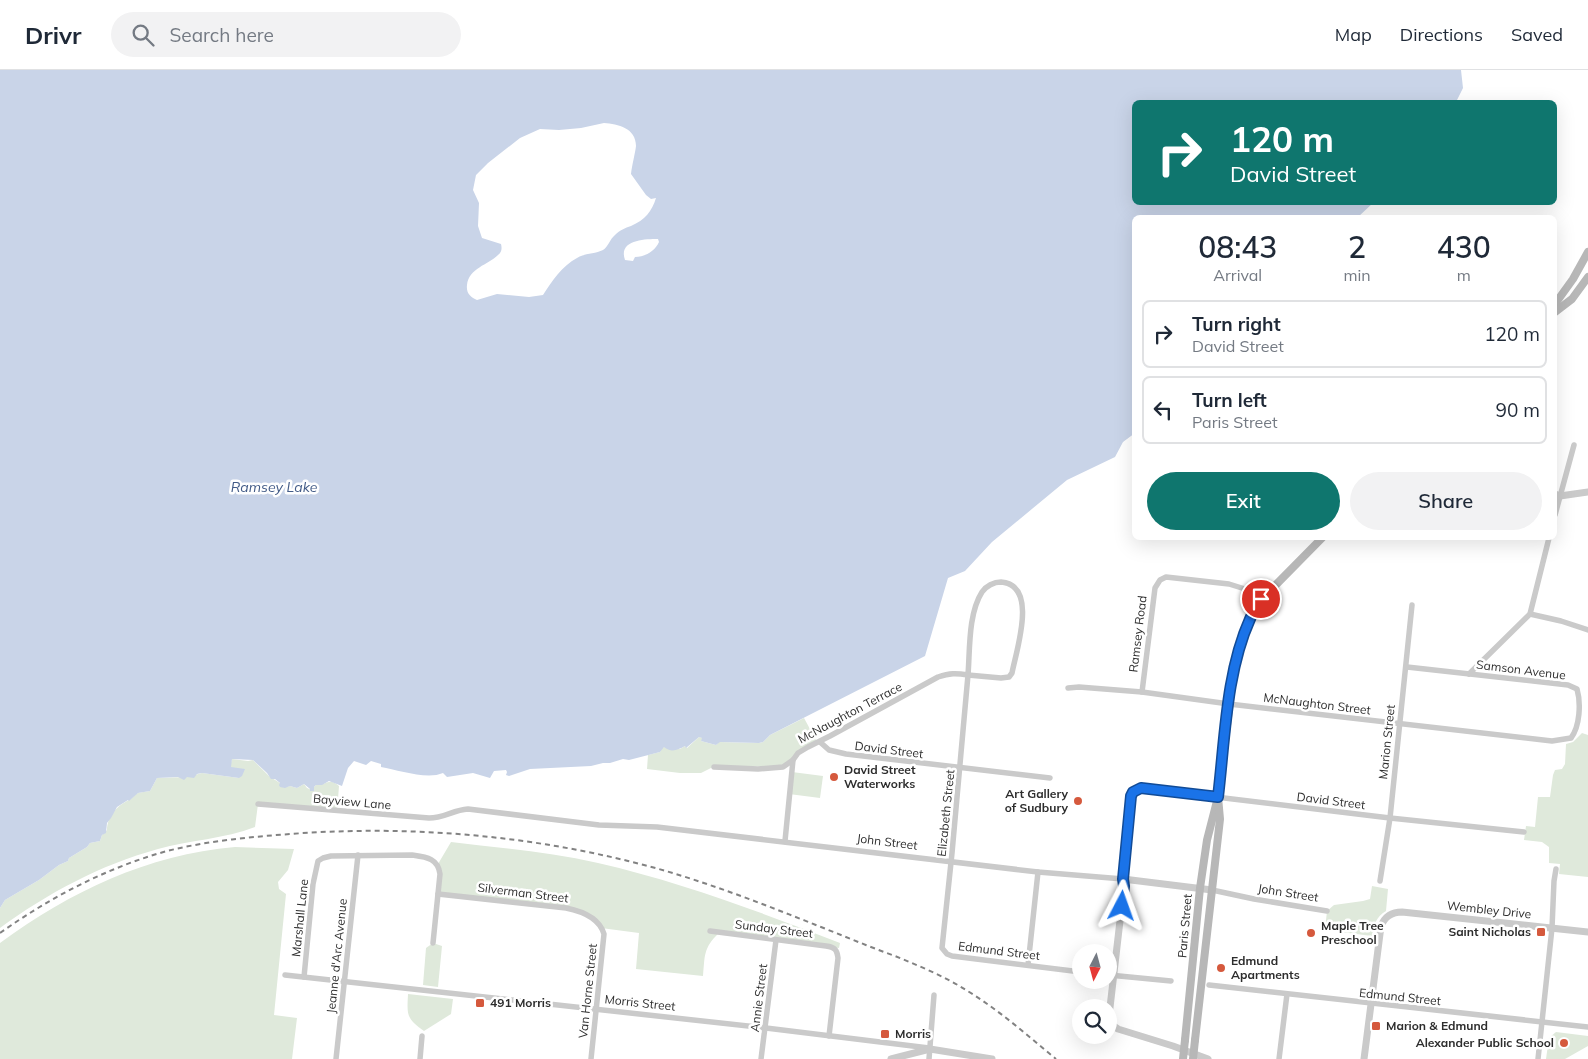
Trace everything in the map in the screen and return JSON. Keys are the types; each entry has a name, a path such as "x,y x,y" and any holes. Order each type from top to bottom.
{"main road":[{"path":"1557,301 1573,279 1588,252"},
{"path":"1557,310 1572,299 1588,277"},
{"name":"Paris Street","path":"1183,1059 1206,840 1218,797 1235,662 1245,630 1257,604 1320,540"},
{"name":"Paris Street","path":"1193,1059 1220,819 1218,797"}],"street":[{"path":"1574,445 1557,495 1588,492"},
{"path":"1469,674 1530,614 1549,540"},
{"name":"Ramsey Road","path":"1142,692 1155,588 1160,580 1166,576 1229,584 1245,589 1261,599"},
{"name":"Elizabeth Street","path":"945,952 941,944 951,862 968,675 975,608 983,590 993,583 1007,583 1019,592 1024,608 1012,673 1009,677 1005,678 968,675"},
{"name":"Marion Street","path":"1380,881 1390,818 1412,605"},
{"path":"1530,614 1588,630"},
{"name":"Samson Avenue","path":"1407,668 1568,685 1577,689 1579,696 1575,732 1571,738 1565,740"},
{"name":"McNaughton Terrace","path":"714,767 776,768 786,765 798,753 938,677 951,673 968,675"},
{"name":"McNaughton Street","path":"1068,688 1079,687 1142,692 1400,724 1552,741 1565,740"},
{"name":"David Street","path":"820,742 829,750 838,753 1050,778"},
{"path":"785,841 793,760"},
{"name":"David Street","path":"1123,879 1131,796 1136,789 1141,788 1524,832"},
{"name":"Bayview Lane","path":"258,804 429,818 444,817"},
{"name":"John Street","path":"444,817 459,809 468,809 600,825 658,827 1038,872 1200,888 1327,911"},
{"path":"358,855 422,856 433,860 437,864 440,874 433,943"},
{"name":"Marshall Lane","path":"304,977 313,884 318,861 331,856 358,855"},
{"name":"Jeanne d'Arc Avenue","path":"336,1059 358,855"},
{"path":"1538,1059 1552,928 1556,870"},
{"path":"1028,965 1038,872"},
{"path":"1116,944 1124,886 1123,879"},
{"name":"Silverman Street","path":"438,894 566,908 583,913 595,920 600,926"},
{"name":"Wembley Drive","path":"1371,1004 1381,926 1383,920 1396,912 1588,932"},
{"name":"Van Horne Street","path":"591,1059 604,934 600,926"},
{"name":"Sunday Street","path":"710,931 826,946 836,949 838,958 830,1036"},
{"name":"Annie Street","path":"761,1059 776,940"},
{"name":"Edmund Street","path":"945,952 952,956 1072,971"},
{"name":"Morris Street","path":"285,975 345,980 766,1028 992,1059"},
{"path":"1118,976 1171,982"},
{"name":"Edmund Street","path":"1209,985 1588,1027"},
{"path":"1110,989 1109,1016 1112,1025 1118,1030 1173,1046 1208,1059"},
{"path":"929,1059 934,994"},
{"path":"1279,1059 1287,994"},
{"path":"1364,1059 1371,1004"},
{"path":"420,1059 422,1036"},
{"path":"891,1059 930,1049"}],"green space":[{"path":"804,718 817,742 808,746 786,766 713,767 701,773 680,773 647,769 648,755 660,752 664,747 680,749 685,746 687,748 699,737 703,738 701,741 716,745 719,742 759,743 763,742 770,735"},
{"path":"1582,733 1588,735 1588,877 1559,874 1560,864 1549,863 1549,847 1542,842 1524,840 1526,826 1535,827 1538,797 1550,797 1555,770 1562,769 1565,764 1566,744 1573,742"},
{"path":"232,759 253,760 269,776 286,787 297,788 304,784 307,788 314,791 316,785 330,782 336,783 339,786 337,812 258,804 255,827 232,834 158,849 116,863 75,881 37,903 0,928 0,908 5,900 68,861 69,858 87,847 90,843 100,841 102,835 107,830 107,825 114,812 138,793 150,791 157,778 187,777 202,773 239,778 230,767"},
{"path":"792,772 823,776 820,798 789,794"},
{"path":"451,842 561,856 598,863 660,879 720,898 840,943 839,948 719,933 707,948 703,976 636,969 639,933 601,928 595,921 576,911 439,895 438,864"},
{"path":"235,847 294,849 288,870 278,882 279,889 286,894 274,1015 297,1018 292,1059 0,1059 0,943 54,907 111,878 171,858"},
{"path":"1372,886 1388,889 1386,911 1376,921 1372,936 1325,930 1327,911 1334,905 1370,899"},
{"path":"433,943 442,946 438,987 423,985 426,948"},
{"path":"408,994 453,999 451,1014 424,1031 409,1016"},
{"path":"1556,1032 1588,1036 1588,1046 1565,1059 1546,1059 1549,1038"}],"water":[{"name":"Ramsey Lake","path":"0,70 1461,70 1463,88 1457,100 1132,100 1132,205 1371,205 1360,215 1132,215 1132,435 1123,442 1115,457 1067,480 992,542 965,571 948,578 925,656 770,735 763,742 759,743 720,742 716,745 701,741 702,738 699,737 686,748 685,746 672,750 664,747 660,752 629,760 623,759 591,766 530,769 509,776 506,775 506,770 494,771 490,778 473,773 447,777 443,773 421,775 381,767 381,764 371,761 366,765 354,761 348,768 342,786 329,781 322,785 316,785 314,791 310,791 304,784 297,788 290,786 280,787 280,783 275,779 271,779 253,760 232,759 231,767 245,769 239,778 202,773 197,774 194,778 187,777 184,780 178,777 157,778 150,791 138,793 129,801 117,807 107,823 106,833 102,835 100,841 90,843 87,847 69,858 68,861 5,900 0,908","holes":["604,123 615,124 630,131 633,135 636,146 631,174 646,195 651,199 656,198 647,215 636,224 617,233 603,250 580,256 572,261 558,274 543,295 529,297 497,294 477,300 471,296 467,288 468,279 479,267 498,255 502,248 501,244 482,238 478,226 479,203 473,190 476,175 520,138 540,129 559,130","646,239 658,239 659,242 649,253 635,257 633,261 625,260 625,248 634,242"]}],"railway":[{"path":"0,933 39,907 101,875 144,858 197,845 290,834 379,831 424,832 513,840 557,846 667,871 756,901 895,956 958,985 1013,1023 1056,1059"}],"place":[{"name":"David Street Waterworks","path":"834,777"},
{"name":"Art Gallery of Sudbury","path":"1078,801"},
{"name":"Saint Nicholas","path":"1541,932"},
{"name":"Maple Tree Preschool","path":"1311,933"},
{"name":"Edmund Apartments","path":"1221,968"},
{"name":"491 Morris","path":"480,1003"},
{"name":"Marion & Edmund","path":"1376,1026"},
{"name":"Morris","path":"885,1034"},
{"name":"Alexander Public School","path":"1564,1043"}],"route":[{"path":"1122,906 1131,796 1133,792 1141,788 1218,797 1235,662 1245,630 1261,599"}]}
